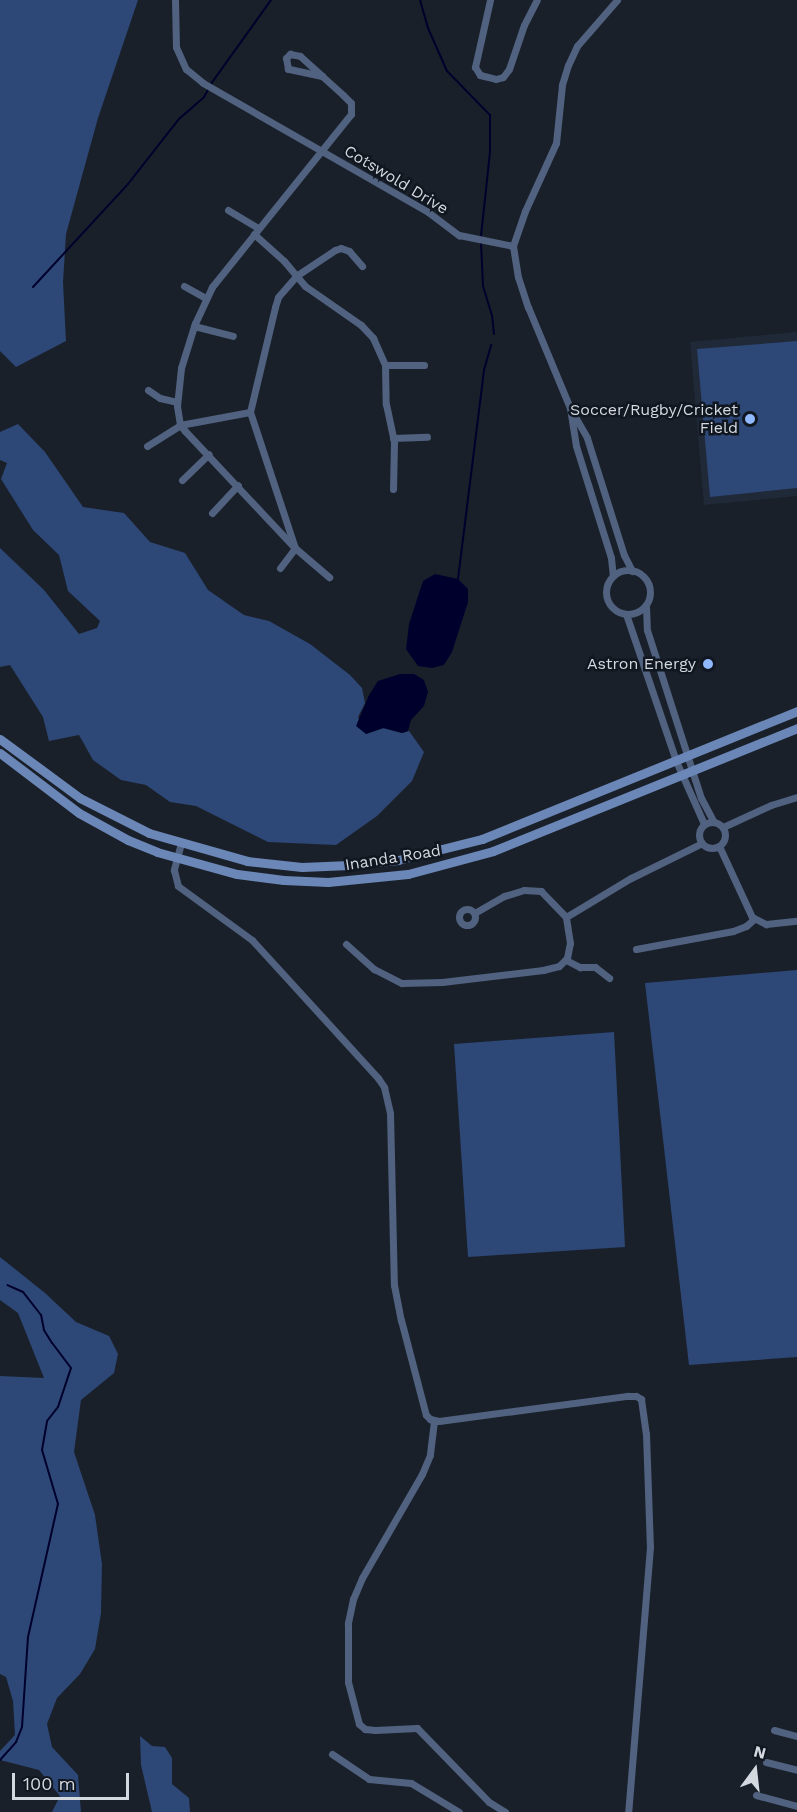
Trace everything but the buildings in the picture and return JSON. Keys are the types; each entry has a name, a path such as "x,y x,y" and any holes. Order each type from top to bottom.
{"main road":[{"name":"Inanda Road","path":"0,739 80,798 149,833 220,855 281,865 349,865 398,860 482,839 797,711"},
{"name":"Inanda Road","path":"0,753 102,828 177,858 237,874 285,880 357,881 408,874 493,851 797,728"}],"street":[{"name":"Cotswold Drive","path":"175,0 174,37 178,55 192,75 217,92 428,212 459,235 513,246"},
{"path":"489,0 475,67 480,75 496,79 502,77 509,69 524,25 537,0"},
{"path":"614,1 577,46 567,66 562,85 555,143 525,211 513,246 518,277 570,408 587,438 624,555 632,571 644,578 648,584 647,630 688,755 687,772 704,824"},
{"path":"322,76 288,69 286,58 290,54 300,56 322,76 351,103 352,110 206,298 194,326 181,368 177,402 180,425 295,548 329,577"},
{"path":"228,210 256,231 296,276 323,300 361,325 373,338 385,365 386,404 393,438 393,489"},
{"path":"295,548 250,412 278,297 296,276 341,248 349,251 362,266"},
{"path":"184,286 206,298"},
{"path":"194,326 233,336"},
{"path":"385,365 424,364"},
{"path":"148,390 160,398 177,402"},
{"path":"570,408 575,442 611,558 613,576 606,589 609,603 613,608 626,614 637,612 646,605"},
{"path":"147,446 180,425 250,412"},
{"path":"393,438 427,437"},
{"path":"575,442 587,438"},
{"path":"182,480 209,454"},
{"path":"212,513 238,485"},
{"path":"591,492 604,488"},
{"path":"270,522 284,513"},
{"path":"280,568 295,548"},
{"path":"613,576 632,571"},
{"path":"626,614 676,761 687,772 713,821 723,827 726,836 719,846 709,848 702,843 699,833 704,824 713,821"},
{"path":"723,827 771,805 797,797"},
{"path":"181,843 174,875 178,886 252,940 384,1087 390,1113 394,1285 426,1414 434,1421 627,1396 636,1396 640,1399 646,1434 650,1547 628,1812"},
{"path":"566,917 631,878 702,843"},
{"path":"719,846 744,902 754,918 766,924 797,921"},
{"path":"346,944 374,969 402,983 442,982 543,970 559,966 566,960 570,943 566,917 545,892 530,888 504,896 474,913"},
{"path":"636,949 733,931 746,926 754,918"},
{"path":"566,960 580,967 595,967 609,978"},
{"path":"434,1421 430,1455 422,1474 353,1599 348,1623 348,1682 359,1724 365,1729 417,1728 489,1802 505,1812"},
{"path":"774,1730 797,1736"},
{"path":"332,1754 369,1779 411,1783 459,1812"},
{"path":"766,1762 797,1770"},
{"path":"756,1795 797,1806"}],"shaded area":[{"path":"0,0 138,0 98,118 66,234 63,282 66,341 16,367 0,351"},
{"name":"Soccer/Rugby/Cricket Field","path":"797,332 797,496 704,505 690,342"},
{"name":"Soccer/Rugby/Cricket Field","path":"797,341 797,488 710,497 697,349"},
{"path":"18,424 45,452 83,507 124,513 150,542 185,553 208,590 244,615 269,621 310,644 350,675 362,688 365,703 358,717 366,734 384,728 402,733 409,731 424,752 412,781 377,816 336,845 268,842 196,806 170,802 146,785 121,780 93,760 79,735 49,741 43,717 10,665 0,667 0,548 44,590 79,634 97,628 100,621 68,591 59,555 33,530 1,479 7,463 0,460 0,432"},
{"path":"435,574 458,579 468,589 468,602 452,652 444,665 432,668 418,666 406,649 409,624 423,581"},
{"path":"400,674 414,674 424,680 428,692 424,706 411,720 408,731 402,733 383,728 366,734 356,726 369,695 378,681"},
{"path":"797,970 797,1357 689,1365 645,983"},
{"path":"614,1032 625,1247 468,1257 454,1044"},
{"path":"0,1257 45,1293 76,1322 109,1336 118,1354 114,1373 81,1400 74,1452 95,1515 102,1564 101,1613 95,1649 80,1674 57,1698 47,1724 52,1747 78,1775 81,1812 52,1812 60,1796 39,1770 0,1760 0,1751 15,1735 13,1701 6,1677 0,1674 0,1376 44,1378 18,1313 0,1300"},
{"path":"140,1736 152,1746 165,1747 172,1758 172,1784 189,1798 190,1812 152,1812 141,1765"}],"waterway":[{"path":"33,287 128,184 179,119 204,97 271,0"},
{"path":"420,0 428,28 447,71 490,115 490,152 481,236"},
{"path":"481,242 483,286 492,315 494,334"},
{"path":"458,579 484,370 491,345"},
{"path":"0,1760 16,1742 22,1727 28,1637 58,1504 42,1450 47,1421 58,1407 71,1368 44,1330 41,1315 23,1292 7,1285"}],"place":[{"name":"Soccer/Rugby/Cricket Field","path":"750,419"},
{"name":"Astron Energy","path":"708,664"}]}
